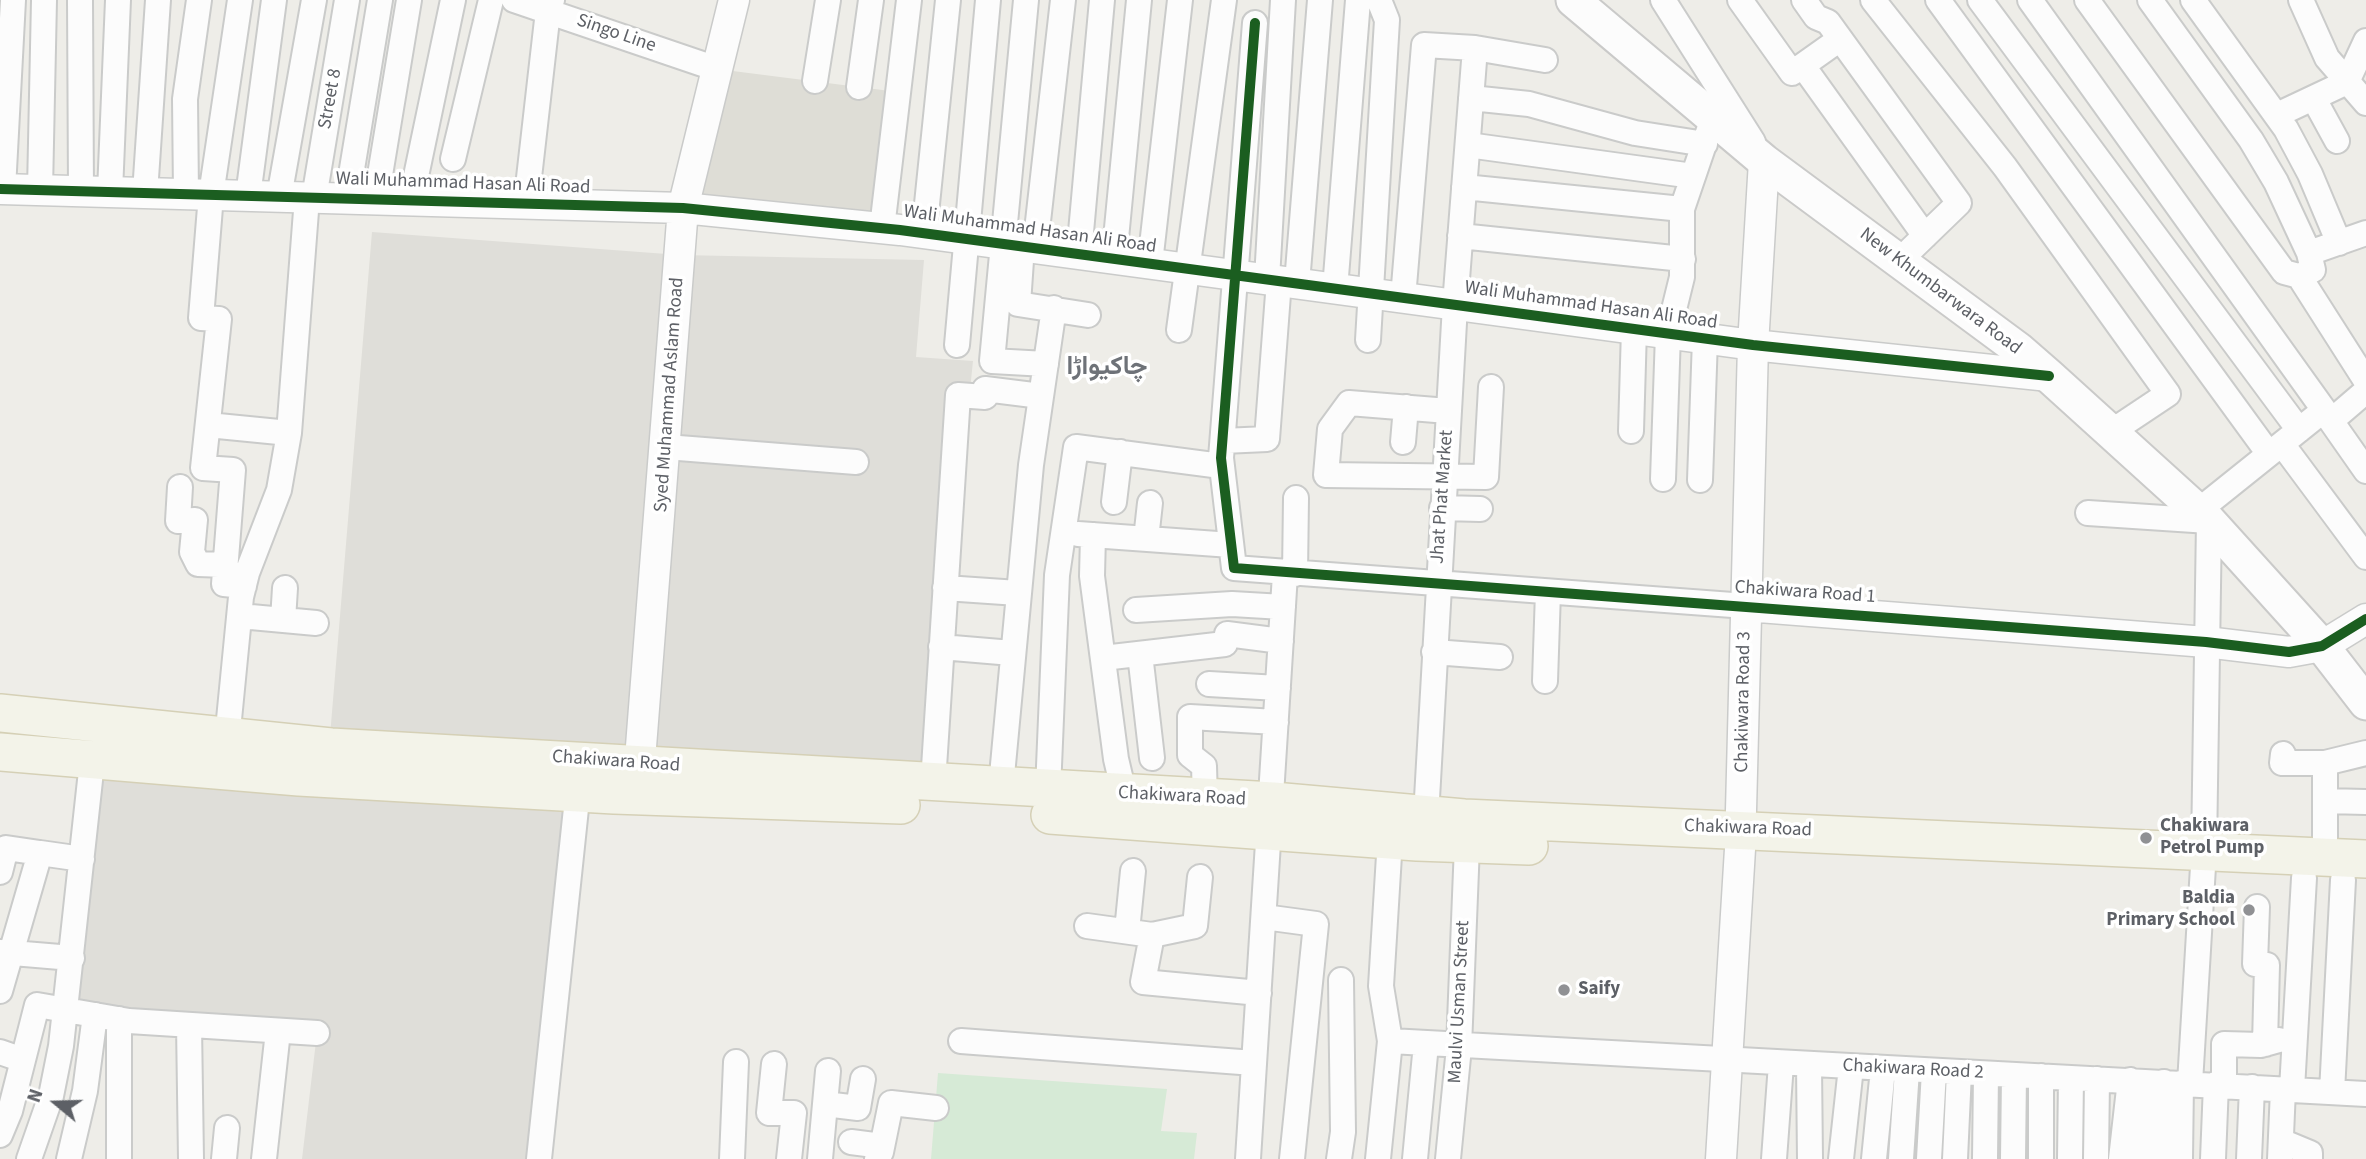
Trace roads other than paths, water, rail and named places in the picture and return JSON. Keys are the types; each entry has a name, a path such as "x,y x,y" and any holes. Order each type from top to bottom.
{"main road":[{"name":"New Khumbarwara Road","path":"1573,0 1709,131 1764,161 2018,349 2049,376 2204,516 2322,646 2366,703"},
{"name":"Chakiwara Road","path":"0,713 226,755"},
{"name":"Chakiwara Road","path":"0,752 92,762 331,747 580,775 913,805 1271,816 1426,816 1740,839 2204,860 2341,871"},
{"name":"Chakiwara Road","path":"638,780 933,783 1048,790 1120,776 1271,816 1390,839 1467,845 1740,839"}],"street":[{"path":"2,189 13,0"},
{"path":"40,190 44,0"},
{"path":"80,0 81,191"},
{"path":"110,192 118,0"},
{"path":"145,193 158,0"},
{"path":"199,0 185,99 199,195 201,318 219,319 203,468 233,470 224,584 244,586"},
{"path":"199,195 240,0"},
{"path":"248,196 274,0"},
{"path":"226,755 244,586 279,490 289,433 300,198 314,0"},
{"name":"Street 8","path":"300,198 347,0"},
{"path":"362,199 380,0"},
{"path":"362,199 409,0"},
{"path":"411,200 453,0"},
{"path":"453,159 491,0"},
{"name":"Syed Muhammad Aslam Road","path":"638,780 683,208 734,0"},
{"path":"815,82 828,0"},
{"path":"859,87 871,0"},
{"path":"882,228 909,0"},
{"path":"924,233 948,0"},
{"path":"957,345 988,0"},
{"path":"1026,0 1018,304 1088,315"},
{"path":"1046,364 992,361 1020,246 1063,0"},
{"path":"1079,254 1102,0"},
{"path":"1114,259 1139,0"},
{"path":"1150,263 1180,0"},
{"path":"1179,330 1224,0"},
{"path":"1281,281 1283,0"},
{"path":"1367,340 1387,27 1386,11 1379,0"},
{"path":"1662,0 1764,161"},
{"path":"1740,0 1792,73 1840,39"},
{"path":"1804,0 1816,17 1828,22 1959,203 1899,261"},
{"path":"1873,0 2005,167 2168,394 2111,432"},
{"path":"1938,0 2283,443"},
{"path":"1980,0 2283,443 2366,557"},
{"path":"2030,0 2366,471"},
{"path":"2087,0 2284,272 2299,276 2313,270 2309,253 2276,182 2251,140 2150,0"},
{"path":"2193,0 2277,115 2310,174 2339,243"},
{"path":"2301,0 2327,58 2366,103"},
{"name":"Singo Line","path":"519,1 550,6 717,69"},
{"path":"526,204 550,6"},
{"path":"1223,441 1267,439 1281,281 1319,10 1357,12 1387,27"},
{"path":"1335,289 1357,12"},
{"path":"1063,533 1231,545 1221,466 1255,23"},
{"path":"1403,298 1424,45 1475,48 1545,60"},
{"path":"2277,115 2347,82 2364,47"},
{"name":"Jhat Phat Market","path":"1426,816 1448,411 1475,48"},
{"path":"1253,52 1281,55"},
{"path":"1803,66 1925,236"},
{"path":"1471,98 1529,104 1635,133 1709,131 1682,209 1682,277 1668,334 1663,478"},
{"path":"2314,99 2337,141"},
{"path":"1468,145 1693,176"},
{"name":"Chakiwara Road 3","path":"1721,1159 1729,1062 1740,839 1753,345 1764,161"},
{"path":"1464,187 1682,209"},
{"name":"Wali Muhammad Hasan Ali Road","path":"2,189 683,208 965,238 1753,345 2049,376"},
{"path":"2309,253 2366,233"},
{"path":"1460,236 1683,260"},
{"path":"2299,276 2366,381"},
{"path":"1001,786 1018,593 1054,308"},
{"path":"1631,431 1634,329"},
{"path":"1700,480 1705,339"},
{"path":"1448,411 1349,403 1330,429 1326,475 1486,477 1492,387"},
{"path":"933,783 958,395 985,397 985,389 1041,396"},
{"path":"2088,513 2204,516 2283,443 2366,391"},
{"path":"1403,442 1406,407"},
{"path":"208,425 289,433"},
{"path":"666,447 856,462"},
{"path":"1048,790 1057,575 1076,447 1221,466"},
{"path":"1114,502 1120,452"},
{"path":"180,487 178,521 195,520 192,552 198,564 226,565"},
{"path":"1248,1159 1283,607 1290,574 1296,498"},
{"path":"1146,539 1150,503"},
{"path":"1442,508 1480,509"},
{"path":"2139,1159 2162,1082 2204,860 2204,516"},
{"path":"1093,536 1092,576 1120,776 1152,758 1171,742 1190,741"},
{"name":"Chakiwara Road 1","path":"1231,545 1234,568 1290,574 1746,606 2206,642 2289,652 2322,646"},
{"path":"283,620 285,588"},
{"path":"945,588 1018,593"},
{"path":"1545,681 1548,592"},
{"path":"1136,610 1232,604 1283,607"},
{"path":"240,617 316,623"},
{"path":"2322,646 2366,620"},
{"path":"1103,658 1225,644 1227,634 1281,641"},
{"path":"941,647 1012,653"},
{"path":"1434,652 1500,657"},
{"path":"1140,654 1152,758"},
{"path":"1209,684 1278,688"},
{"path":"1248,720 1249,687"},
{"path":"1205,799 1204,766 1190,755 1190,717 1276,722"},
{"path":"2283,754 2282,763 2326,763 2366,753"},
{"path":"29,1159 51,1096 66,1009 92,762"},
{"path":"2326,763 2325,801 2341,871 2332,1092"},
{"path":"539,1159 580,775"},
{"path":"2325,801 2366,802"},
{"path":"1378,1159 1390,1041 1381,986 1390,839"},
{"name":"Maulvi Usman Street","path":"1448,1159 1459,1047 1467,845"},
{"path":"0,872 6,848 82,859"},
{"path":"0,991 6,953 40,853"},
{"path":"1127,931 1133,871"},
{"path":"2317,1157 2281,1150 2295,1036 2341,871"},
{"path":"1087,926 1152,934 1195,926 1200,877"},
{"path":"2257,907 2255,964 2267,965 2265,1044"},
{"path":"1264,917 1316,924 1292,1159"},
{"path":"1152,934 1143,982 1259,993"},
{"path":"6,953 72,958"},
{"path":"1311,975 1381,986"},
{"path":"1339,1159 1343,1132 1341,980"},
{"path":"0,1135 12,1056 37,1005 107,1017 317,1033"},
{"path":"69,1159 85,1091 107,1017"},
{"path":"107,1017 119,1159"},
{"path":"189,1025 191,1159"},
{"path":"264,1159 278,1031"},
{"path":"2213,1159 2224,1044 2265,1044 2295,1036"},
{"path":"961,1041 1254,1063"},
{"name":"Chakiwara Road 2","path":"1390,1041 1781,1065 2071,1077 2366,1094"},
{"path":"1415,1159 1426,1044"},
{"path":"733,1159 736,1062"},
{"path":"774,1064 769,1112 794,1113 789,1159"},
{"path":"1774,1159 1781,1065"},
{"path":"1809,1066 1810,1159"},
{"path":"1841,1159 1851,1068"},
{"path":"1874,1159 1895,1070"},
{"path":"1895,1070 1901,1159"},
{"path":"820,1159 828,1071"},
{"path":"1929,1159 1934,1071"},
{"path":"1955,1159 1959,1072"},
{"path":"1985,1159 1986,1074"},
{"path":"2013,1159 2014,1075"},
{"path":"2041,1076 2041,1159"},
{"path":"2070,1159 2071,1077"},
{"path":"825,1104 858,1108 863,1079"},
{"path":"2096,1159 2097,1079"},
{"path":"2121,1159 2162,1082"},
{"path":"2161,1159 2162,1082"},
{"path":"2162,1082 2180,1159"},
{"path":"2249,1159 2252,1087"},
{"path":"850,1142 880,1153 891,1103 936,1108"},
{"path":"224,1159 228,1128"}],"place":[{"name":"Chakiwara Petrol Pump","path":"2146,838"},
{"name":"Baldia Primary School","path":"2249,910"},
{"name":"Saify","path":"1564,990"}],"district":[{"name":"چاکیواڑا","path":"1107,368"}]}
